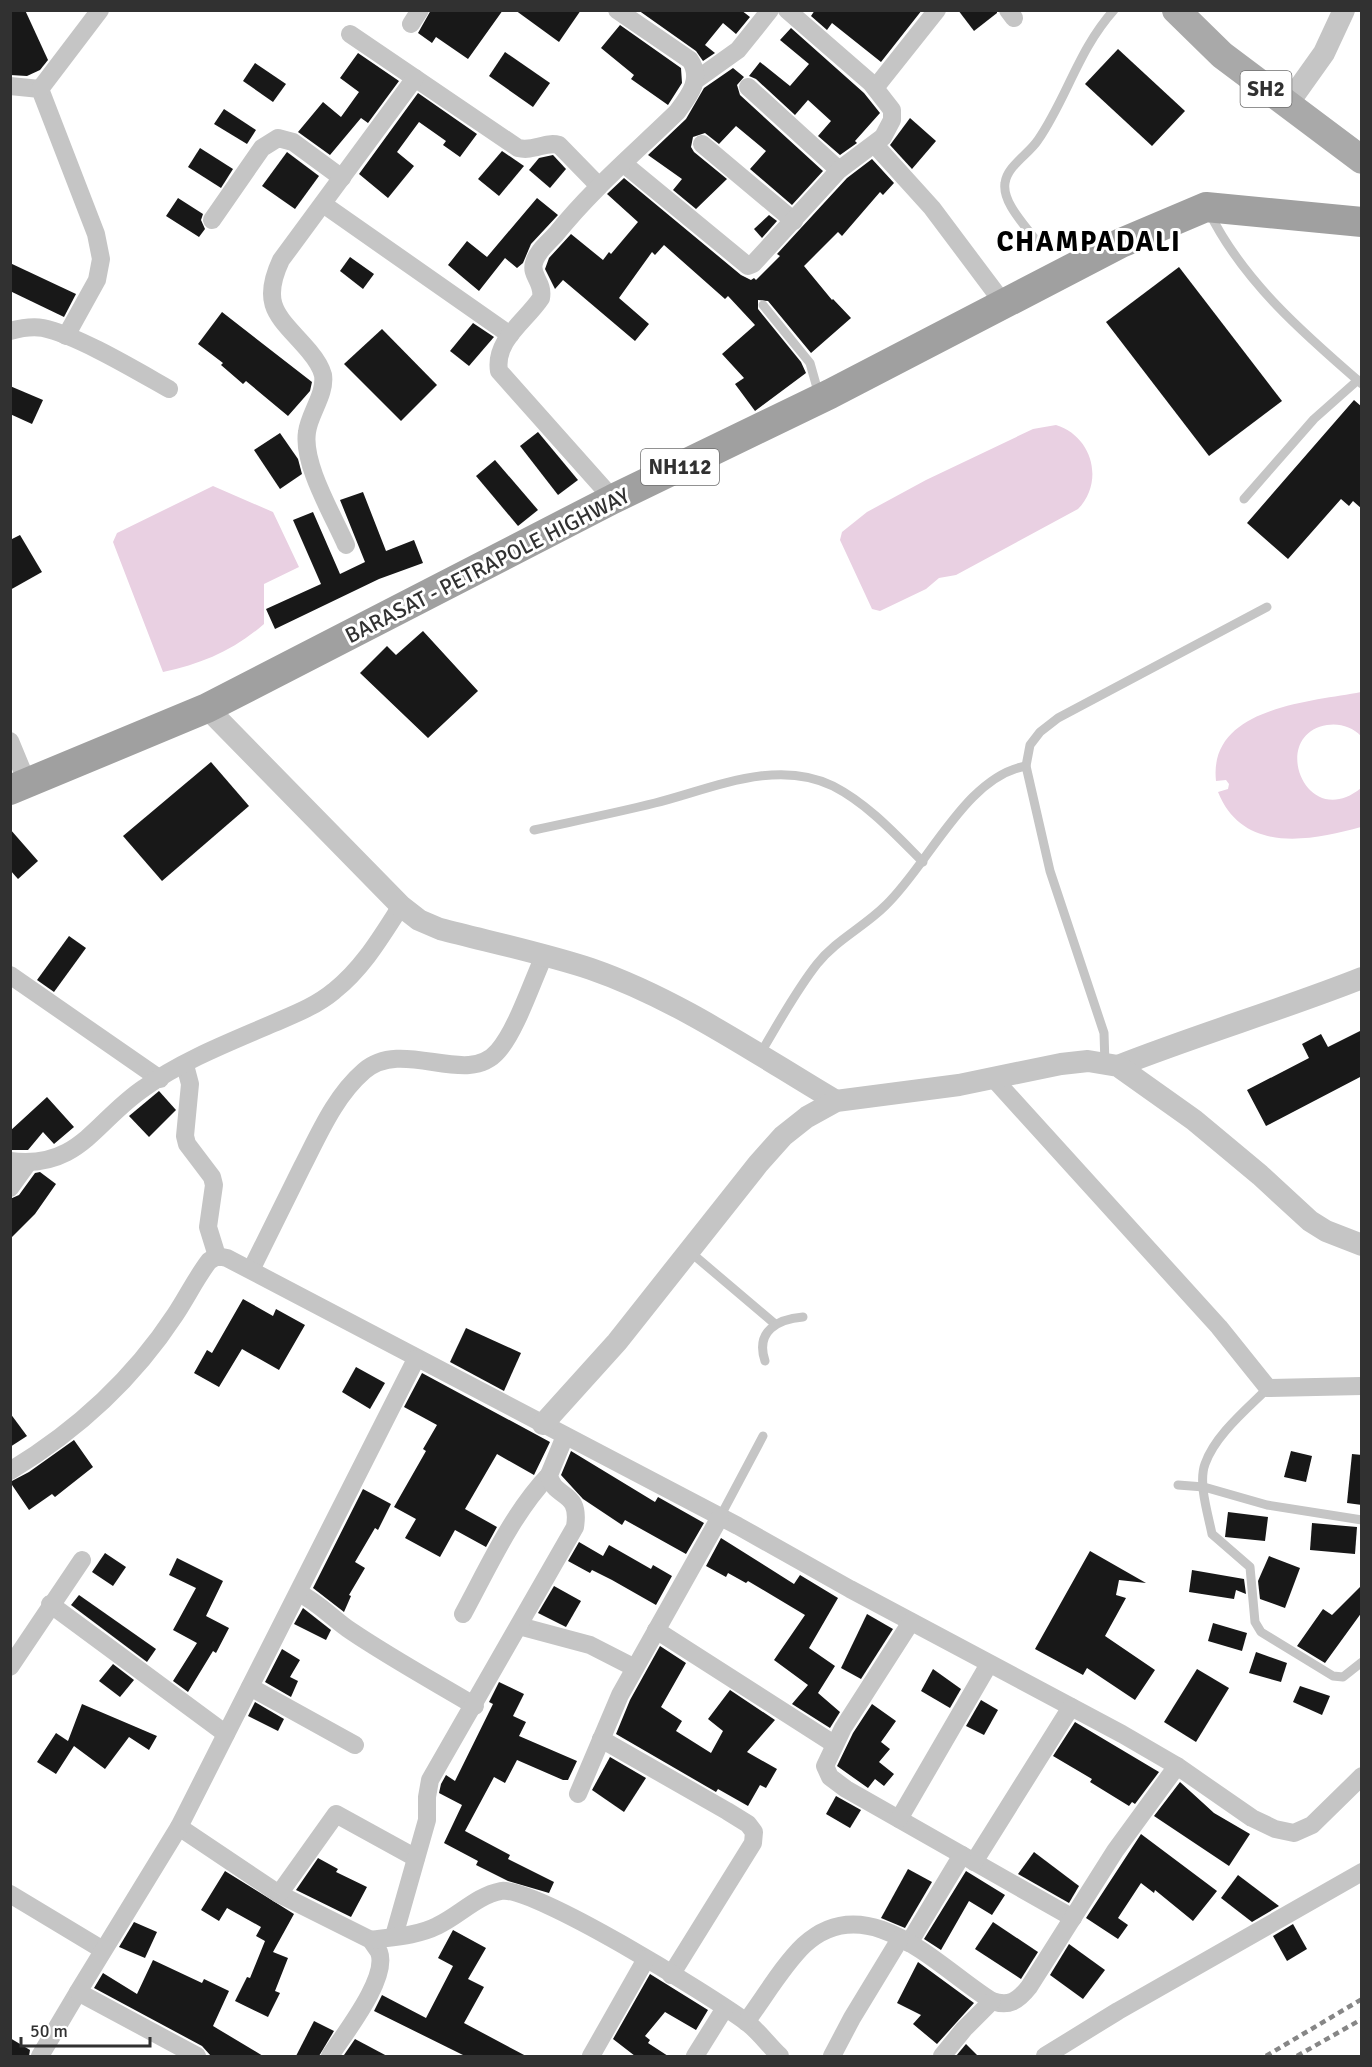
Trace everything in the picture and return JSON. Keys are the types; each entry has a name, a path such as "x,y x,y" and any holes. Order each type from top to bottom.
{"highway":[{"name":"BARASAT - PETRAPOLE HIGHWAY","path":"19,786 207,708 613,499 820,399 1121,243 1206,207 1362,222"}],"main road":[{"name":"SH2","path":"1176,10 1222,55 1362,160"}],"street":[{"path":"40,89 100,10"},
{"path":"613,499 499,371 500,350 541,298 542,288 533,272 540,250 575,208 677,112 690,94 696,80 696,69 690,60 617,10"},
{"path":"696,80 738,50 770,10"},
{"path":"624,164 748,266 753,264 839,170 875,145 889,130 892,120 892,110 875,88 787,10"},
{"path":"875,88 937,10"},
{"path":"1287,105 1324,52 1344,10"},
{"path":"350,34 518,148 534,150 546,144 559,146 599,186"},
{"path":"346,545 305,444 307,429 320,394 323,376 315,357 278,314 270,299 272,280 281,261 415,78"},
{"path":"10,86 40,89"},
{"path":"748,87 839,170"},
{"path":"40,89 72,164 96,234 101,259 97,280 66,336"},
{"path":"212,220 262,148 278,138 293,142 342,178"},
{"path":"702,144 794,221"},
{"path":"875,145 932,208 1004,304"},
{"path":"323,204 510,335"},
{"path":"10,331 23,328 43,328 66,336 169,389"},
{"path":"207,708 401,906 419,920 440,929 591,970 638,989 836,1101"},
{"path":"10,741 19,786"},
{"path":"10,1188 19,1162 54,1160 71,1151 143,1088 185,1065 326,998 370,955 401,906"},
{"path":"251,1270 339,1099 364,1071 380,1062 402,1058 451,1065 470,1065 488,1060 499,1051 510,1031 544,956"},
{"path":"10,975 160,1079"},
{"path":"1111,1065 1302,1002 1362,978"},
{"path":"543,1424 617,1342 783,1136 807,1117 836,1101 948,1087 1060,1064 1088,1061 1111,1065 1225,1144 1310,1221 1326,1231 1362,1245"},
{"path":"185,1065 190,1084 185,1136 214,1185 208,1227 217,1256"},
{"path":"993,1078 1219,1327 1268,1388 1319,1385 1362,1386"},
{"path":"10,1471 44,1450 102,1404 144,1358 175,1315 209,1260 217,1256 251,1270 416,1359 720,1517 1071,1707 1177,1766 1252,1818 1275,1829 1294,1833 1312,1825 1362,1776"},
{"path":"40,2056 179,1827 416,1359"},
{"path":"463,1614 510,1528 532,1493 549,1475 565,1436"},
{"path":"394,1936 427,1820 430,1780 475,1706 575,1527 577,1515 574,1504 556,1488 549,1475"},
{"path":"578,1794 635,1668 720,1517"},
{"path":"10,1667 50,1604 82,1560"},
{"path":"299,1593 316,1602 347,1629 375,1647 475,1706"},
{"path":"50,1604 226,1734"},
{"path":"911,1622 834,1744 825,1766 830,1777 1073,1918"},
{"path":"519,1626 590,1646 635,1668"},
{"path":"656,1630 834,1744"},
{"path":"899,1819 989,1664"},
{"path":"250,1687 355,1745"},
{"path":"836,2055 904,1941 968,1858 1071,1707"},
{"path":"601,1739 734,1815 748,1824 754,1832 753,1843 671,1975"},
{"path":"746,2022 803,1946 821,1932 841,1925 867,1925 904,1941 933,1956 992,2001 1002,2005 1013,2003 1022,1996 1115,1851 1177,1766"},
{"path":"279,1894 336,1814 416,1858"},
{"path":"179,1827 279,1894 371,1940 379,1952 380,1964 374,1986 330,2056"},
{"path":"1045,2056 1118,2011 1362,1872"},
{"path":"371,1940 428,1930 484,1896 502,1891 522,1894 646,1959 725,2008 746,2022 780,2056"},
{"path":"10,1894 103,1950"},
{"path":"591,2056 646,1959"},
{"path":"78,1992 197,2056"},
{"path":"942,2056 964,2029 992,2001"},
{"path":"695,2056 725,2008"}],"lane":[{"path":"1037,242 1005,194 1007,175 1042,134 1056,111 1073,70 1098,30 1114,10"},
{"path":"1206,207 1222,239 1280,310 1360,382 1306,428 1245,499"},
{"path":"763,305 810,363 820,399"},
{"path":"1111,1065 1104,1033 1050,872 1026,766 1030,745 1040,732 1058,718 1267,607"},
{"path":"759,1056 816,964 831,948 886,906 923,862 968,801 988,782 1012,768 1026,766"},
{"path":"534,830 652,804 715,785 773,774 806,777 831,785 885,824 923,862"},
{"path":"689,1251 775,1324"},
{"path":"765,1361 763,1342 775,1324 781,1320 803,1317"},
{"path":"1268,1388 1220,1439 1204,1464 1204,1488 1212,1534 1250,1567 1255,1622 1261,1632 1333,1676 1343,1677 1362,1662"},
{"path":"720,1517 763,1436"},
{"path":"1178,1485 1204,1488 1267,1505 1362,1520"}],"shaded area":[{"path":"1056,425 1078,439 1086,449 1091,461 1091,486 1078,509 956,575 939,578 926,589 880,611 872,609 840,540 842,532 867,512 926,480 1033,429"},
{"path":"213,486 273,512 299,567 264,584 264,624 253,633 217,655 163,672 113,542 117,533"},
{"path":"1361,692 1361,736 1346,726 1337,725 1327,725 1309,732 1300,745 1297,761 1301,777 1311,790 1324,799 1341,799 1361,788 1361,827 1321,836 1280,838 1261,834 1244,826 1229,812 1218,792 1228,789 1229,784 1226,780 1216,781 1218,756 1228,737 1245,723 1266,712"}],"building":[{"path":"10,10 25,10 48,60 40,70 27,76 10,75"},
{"path":"431,10 503,10 468,59 436,37 432,43 418,33"},
{"path":"515,10 581,10 559,42"},
{"path":"638,10 741,10 750,17 736,34 723,23 705,45 715,53 703,61 696,51"},
{"path":"815,10 922,10 881,62 832,23 827,30 811,16"},
{"path":"958,10 997,10 997,13 974,31"},
{"path":"620,25 681,68 682,83 668,105 631,79 634,75 601,48"},
{"path":"791,28 864,93 880,113 855,141 857,143 840,155 818,136 831,121 808,100 795,115 756,79 749,76 760,62 790,86 809,64 780,40"},
{"path":"1118,49 1185,111 1152,146 1085,84"},
{"path":"505,52 550,83 533,107 489,76"},
{"path":"358,53 399,81 368,123 361,118 330,155 298,132 323,102 341,117 359,92 340,78"},
{"path":"255,63 286,84 273,102 243,81"},
{"path":"733,68 744,77 737,85 740,95 823,171 792,205 750,169 766,151 736,126 719,144 705,133 693,137 691,147 694,152 727,179 696,209 673,190 682,179 648,155 686,119 704,88"},
{"path":"418,93 477,134 460,157 443,145 446,141 419,122 397,152 414,166 388,198 359,174"},
{"path":"224,109 256,130 247,144 214,124"},
{"path":"910,118 936,141 912,169 890,145"},
{"path":"200,148 233,169 221,188 188,167"},
{"path":"502,151 524,166 499,196 478,179"},
{"path":"287,152 319,176 295,209 262,186"},
{"path":"553,155 566,169 550,188 529,170 539,158"},
{"path":"872,159 894,183 883,195 880,192 842,236 838,232 804,266 832,300 851,318 811,353 768,301 758,300 758,309 801,362 806,373 755,411 735,384 744,378 722,354 755,325 728,296 725,299 664,245 655,255 652,252 619,298 649,324 635,341 563,280 555,289 545,269 549,258 571,234 603,260 609,252 611,254 638,222 607,194 624,178 741,275 756,280 780,256 777,254 847,178"},
{"path":"178,198 203,214 201,220 205,229 199,237 166,216"},
{"path":"537,198 558,215 531,244 523,263 517,268 505,258 479,291 448,265 467,241 487,257"},
{"path":"769,215 777,221 762,238 754,229"},
{"path":"350,257 374,274 363,289 340,271"},
{"path":"10,263 76,294 64,317 10,291"},
{"path":"1179,267 1282,401 1209,456 1106,322"},
{"path":"222,312 312,382 310,391 288,416 246,381 243,384 221,365 223,363 198,344"},
{"path":"473,323 494,337 469,366 450,351"},
{"path":"382,329 437,385 401,421 344,364"},
{"path":"10,386 43,400 32,424 10,414"},
{"path":"1354,400 1362,407 1362,509 1353,501 1349,506 1341,499 1288,559 1247,523"},
{"path":"538,432 578,480 558,495 520,446"},
{"path":"280,433 298,459 302,474 280,489 254,450"},
{"path":"495,460 538,510 518,526 476,476"},
{"path":"363,492 386,551 414,540 423,563 379,579 275,629 266,609 321,584 293,520 313,512 340,574 365,562 340,500"},
{"path":"20,535 42,572 10,590 10,540"},
{"path":"423,631 478,691 428,738 360,673 387,646 396,655"},
{"path":"211,762 249,806 162,881 123,836"},
{"path":"10,829 38,861 18,879 10,870"},
{"path":"69,936 86,948 54,992 37,980"},
{"path":"1362,1030 1362,1076 1266,1126 1247,1090 1309,1058 1302,1044 1321,1034 1328,1047"},
{"path":"159,1091 176,1110 149,1137 129,1116"},
{"path":"47,1097 74,1127 54,1144 43,1132 28,1150 10,1150 10,1131"},
{"path":"40,1172 56,1184 35,1214 10,1239 10,1199 19,1195 35,1173"},
{"path":"243,1299 273,1316 276,1309 305,1325 279,1370 242,1349 219,1387 194,1373 207,1350 212,1353"},
{"path":"466,1328 521,1353 504,1391 450,1362"},
{"path":"356,1367 385,1383 370,1409 342,1392"},
{"path":"422,1373 550,1442 534,1475 497,1454 465,1509 497,1527 486,1547 455,1530 440,1557 405,1538 416,1519 394,1507 426,1451 423,1449 437,1425 404,1407"},
{"path":"10,1413 27,1436 10,1447"},
{"path":"74,1440 93,1467 55,1497 52,1494 29,1510 10,1482 29,1472"},
{"path":"571,1451 655,1502 658,1497 704,1523 686,1554 625,1520 622,1525 583,1499 561,1475"},
{"path":"1291,1451 1312,1456 1306,1482 1284,1477"},
{"path":"1352,1454 1362,1455 1362,1505 1347,1503"},
{"path":"363,1489 391,1504 378,1530 375,1528 355,1562 365,1568 349,1595 351,1596 344,1612 313,1588"},
{"path":"1228,1512 1268,1517 1265,1541 1225,1537"},
{"path":"1312,1523 1357,1527 1355,1554 1310,1550"},
{"path":"721,1538 794,1584 800,1575 838,1598 809,1648 835,1666 818,1693 840,1712 830,1728 792,1704 808,1685 774,1660 805,1615 748,1581 746,1583 728,1573 726,1577 706,1566"},
{"path":"579,1542 603,1556 609,1545 651,1569 653,1565 672,1576 656,1605 592,1570 590,1573 568,1561"},
{"path":"1090,1551 1146,1583 1119,1580 1116,1595 1126,1598 1105,1636 1155,1670 1135,1700 1087,1668 1083,1675 1035,1649"},
{"path":"105,1553 126,1567 113,1586 92,1572"},
{"path":"1269,1556 1300,1568 1285,1608 1260,1599 1258,1581"},
{"path":"177,1558 223,1581 206,1616 229,1628 216,1653 213,1651 188,1692 173,1681 197,1643 173,1630 196,1588 169,1575"},
{"path":"1192,1570 1244,1579 1246,1594 1236,1590 1234,1599 1189,1592"},
{"path":"1362,1585 1362,1612 1325,1663 1297,1646 1323,1609 1332,1615"},
{"path":"554,1586 581,1601 566,1627 538,1613"},
{"path":"79,1595 156,1649 147,1662 71,1605"},
{"path":"303,1608 331,1630 326,1640 294,1624"},
{"path":"867,1614 893,1629 861,1679 841,1668"},
{"path":"1213,1623 1247,1633 1242,1651 1208,1641"},
{"path":"660,1646 686,1663 661,1707 682,1721 676,1731 711,1753 723,1731 708,1719 730,1690 775,1720 747,1752 777,1769 766,1788 760,1785 748,1806 718,1789 716,1792 616,1734 630,1700"},
{"path":"282,1649 300,1660 290,1677 298,1681 291,1697 265,1682"},
{"path":"1256,1652 1287,1663 1281,1682 1249,1673"},
{"path":"113,1664 134,1680 120,1697 99,1681"},
{"path":"933,1669 961,1689 950,1708 921,1691"},
{"path":"1197,1669 1229,1688 1196,1742 1164,1722"},
{"path":"499,1682 524,1694 513,1716 526,1722 519,1736 577,1761 568,1780 563,1780 517,1760 505,1783 494,1777 465,1831 510,1855 508,1859 554,1882 549,1893 508,1881 476,1865 478,1861 444,1843 462,1805 439,1793 441,1784 446,1775 455,1781 493,1704 489,1702"},
{"path":"1300,1686 1330,1696 1322,1715 1293,1702"},
{"path":"981,1700 998,1710 984,1735 966,1726"},
{"path":"255,1702 284,1719 278,1731 248,1716"},
{"path":"82,1704 157,1736 149,1750 129,1737 105,1769 74,1746 56,1774 37,1762 56,1733 68,1741"},
{"path":"872,1704 896,1721 881,1742 890,1749 879,1762 894,1774 884,1786 875,1779 868,1788 837,1766 853,1733"},
{"path":"1075,1722 1159,1772 1135,1804 1132,1802 1129,1806 1090,1782 1092,1779 1053,1756"},
{"path":"610,1757 646,1778 624,1812 592,1790"},
{"path":"1180,1782 1214,1813 1250,1834 1229,1866 1154,1816"},
{"path":"836,1796 861,1810 850,1828 826,1814"},
{"path":"1141,1834 1217,1891 1193,1921 1155,1890 1154,1893 1141,1883 1118,1918 1128,1925 1118,1939 1086,1918"},
{"path":"1034,1852 1079,1886 1069,1903 1018,1874"},
{"path":"318,1858 338,1869 336,1872 367,1887 351,1917 296,1890"},
{"path":"908,1869 932,1882 905,1928 881,1918"},
{"path":"225,1871 294,1914 273,1952 288,1958 275,1991 280,1993 268,2017 235,2001 247,1977 250,1978 265,1941 256,1936 261,1927 227,1908 219,1921 201,1910"},
{"path":"966,1871 1005,1895 992,1915 969,1901 941,1950 924,1939"},
{"path":"1238,1875 1279,1906 1252,1922 1221,1898"},
{"path":"134,1922 157,1932 145,1958 119,1947"},
{"path":"993,1922 1038,1952 1021,1979 975,1949"},
{"path":"1293,1924 1307,1949 1287,1961 1273,1936"},
{"path":"453,1930 486,1948 468,1979 484,1987 464,2023 526,2056 465,2056 374,2011 382,1995 426,2018 453,1966 438,1958"},
{"path":"1069,1944 1105,1970 1083,1999 1050,1975"},
{"path":"153,1960 202,1983 204,1979 229,1991 213,2026 263,2056 211,2056 202,2046 94,1988 103,1973 137,1994"},
{"path":"918,1962 974,2003 937,2044 913,2024 921,2015 897,2003"},
{"path":"650,1974 708,2010 696,2030 665,2012 645,2036 650,2040 648,2043 668,2056 635,2056 613,2039"},
{"path":"314,2021 334,2031 319,2056 296,2056"},
{"path":"10,2038 30,2050 29,2056 10,2056"},
{"path":"355,2039 387,2056 344,2055"},
{"path":"966,2044 978,2056 956,2056"}],"railway":[{"path":"1266,2056 1362,1999"},
{"path":"1297,2056 1362,2019"}],"district":[{"name":"CHAMPADALI","path":"1089,241"}]}
